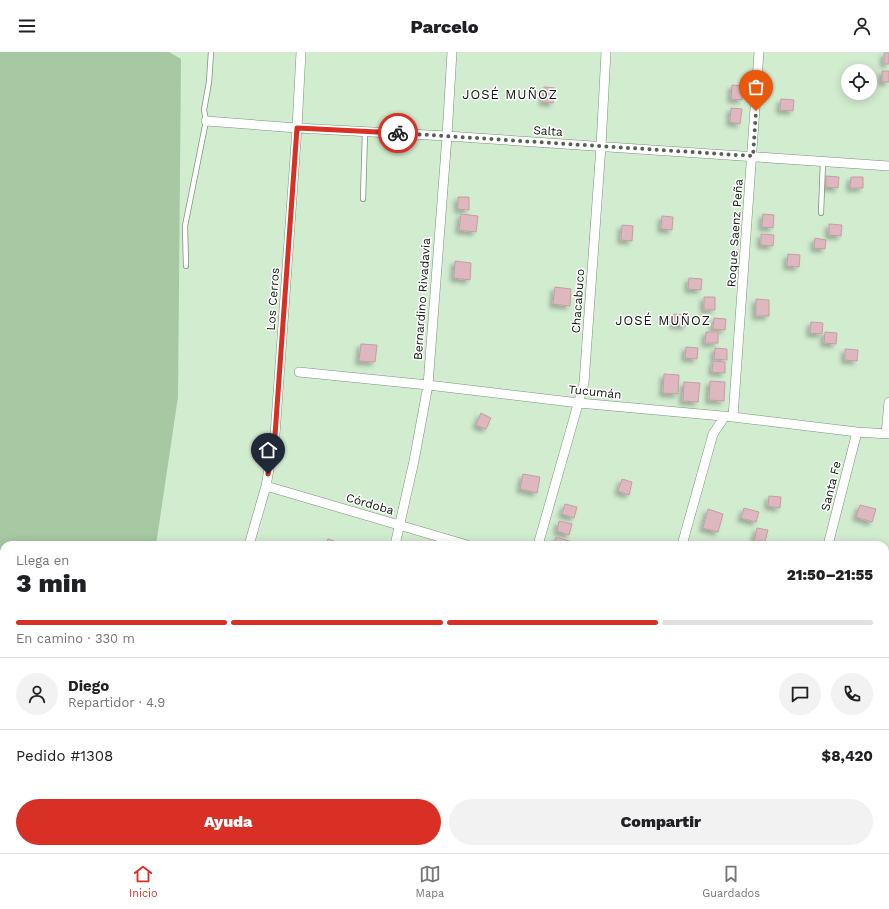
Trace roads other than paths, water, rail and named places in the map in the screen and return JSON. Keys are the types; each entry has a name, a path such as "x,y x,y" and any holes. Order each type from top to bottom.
{"street":[{"name":"Los Cerros","path":"250,541 266,486 275,435 301,52"},
{"name":"Bernardino Rivadavia","path":"396,541 414,461 428,385 452,52"},
{"name":"Chacabuco","path":"539,541 584,383 601,146 606,52"},
{"name":"Roque Saenz Peña","path":"683,541 713,434 729,416 753,156 759,52"},
{"name":"Salta","path":"206,121 889,166"},
{"name":"Tucumán","path":"299,372 428,385 579,403 729,416 856,432 888,434"},
{"path":"888,434 889,402"},
{"name":"Santa Fe","path":"829,541 856,432"},
{"name":"Córdoba","path":"266,486 454,541"}],"lane":[{"path":"186,266 185,226 206,121 204,110 209,82 211,52"},
{"path":"363,199 365,132"},
{"path":"821,213 823,161"}],"district":[{"name":"JOSÉ MUÑOZ","path":"510,94"},
{"name":"JOSÉ MUÑOZ","path":"663,320"}]}
